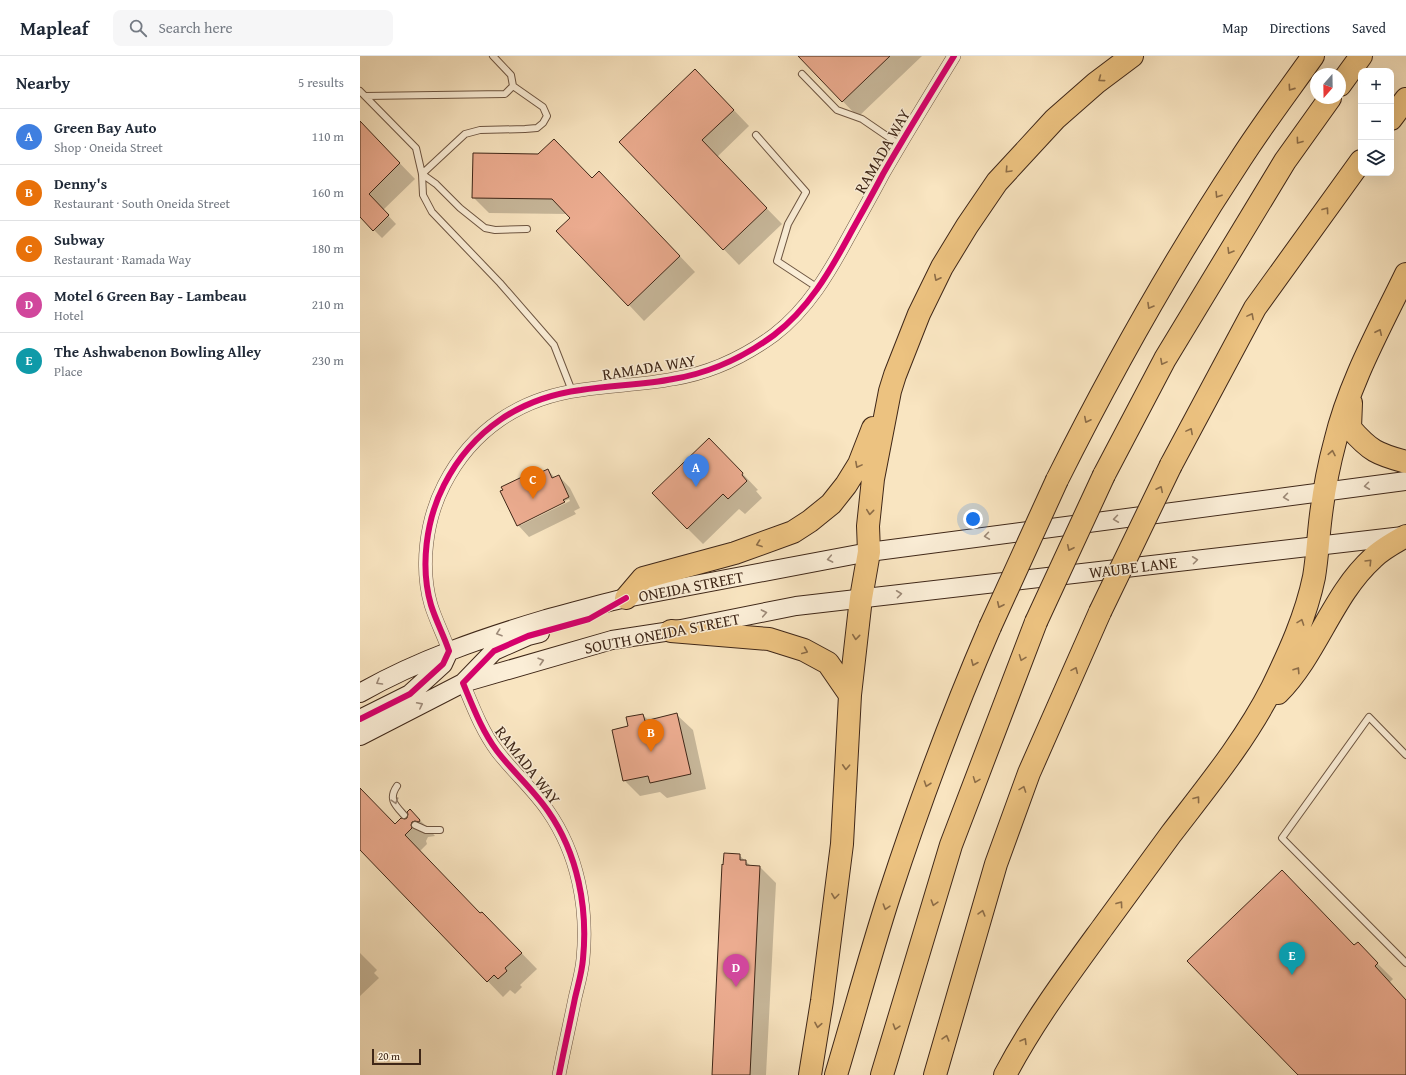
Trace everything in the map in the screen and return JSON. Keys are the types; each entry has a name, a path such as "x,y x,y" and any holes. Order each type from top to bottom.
{"highway":[{"path":"810,1075 822,1002 842,844 850,695 861,598 869,552 868,526 873,479 890,391 905,347 927,296 956,244 997,182 1055,119 1096,83 1132,56"},
{"path":"836,1075 871,955 914,822 950,723 990,627 1057,480 1097,400 1183,250 1240,159 1314,56"},
{"path":"1346,77 1361,56"},
{"path":"1394,116 1406,99"},
{"path":"882,1075 951,845 1036,622 1104,475 1164,358 1285,161 1326,104"},
{"path":"935,1075 996,864 1029,773 1100,612 1171,466 1255,308 1358,165"},
{"path":"1005,1075 1055,994 1231,754 1261,708 1289,653 1302,619 1314,579 1325,492 1334,444 1341,420 1367,356 1406,274"},
{"path":"626,598 643,578 735,553 793,532 810,521 830,504 849,480 859,464 880,408 890,391"},
{"path":"1351,394 1350,428 1364,444 1382,456 1406,462"},
{"path":"1261,708 1291,679 1361,570 1380,551 1406,536"},
{"path":"671,631 769,639 804,650 828,663 850,695"}],"street":[{"name":"RAMADA WAY","path":"450,651 431,605 426,575 427,542 430,522 439,496 453,468 467,450 488,429 508,415 533,402 557,394 674,379 704,372 730,362 754,349 776,333 796,315 812,297 830,271 900,145 954,56"},
{"path":"869,552 1406,481"},
{"name":"WAUBE LANE","path":"861,598 1406,536"},
{"name":"ONEIDA STREET","path":"360,693 389,676 450,651 506,631 603,603 869,552"},
{"path":"463,683 494,651 528,636 589,619 626,598"},
{"name":"SOUTH ONEIDA STREET","path":"360,736 463,683 612,640 671,631 796,606 861,598"},
{"path":"360,719 410,694 443,664 450,651"},
{"name":"RAMADA WAY","path":"463,683 482,728 497,752 529,786 549,812 564,840 577,872 584,915 585,932 583,961 559,1075"}],"lane":[{"path":"422,174 464,134 480,130 537,128 543,123 546,116 543,107 513,86 511,75 494,56"},
{"path":"802,74 838,110 862,119 900,145"},
{"path":"365,96 505,94 513,86"},
{"path":"360,91 416,148 422,174 423,195 432,212 500,283 554,345 572,392"},
{"path":"756,135 806,192 788,224 777,262 818,288"},
{"path":"422,174 436,184 460,208 484,228 495,230 526,229"},
{"path":"1406,755 1370,717 1282,838 1406,963"},
{"path":"397,786 393,792 393,800 397,808 404,815"},
{"path":"415,826 426,830 440,830"}],"building":[{"path":"798,56 890,56 842,102"},
{"path":"695,69 734,110 702,140 767,208 723,250 619,142"},
{"path":"360,121 400,163 369,194 389,215 373,231 360,217"},
{"path":"554,139 592,178 599,171 680,256 628,306 556,231 570,218 552,199 472,198 473,153 538,154"},
{"path":"709,438 743,473 742,475 747,481 728,499 723,494 687,529 652,493"},
{"path":"548,469 552,478 559,475 569,497 563,500 565,502 517,526 500,491 503,490 501,487 522,477 524,480"},
{"path":"677,713 691,774 650,783 648,776 623,781 612,730 628,726 626,717 643,714 645,721"},
{"path":"360,788 395,824 401,818 407,818 407,812 410,809 420,820 419,822 412,822 412,828 405,835 480,913 482,912 522,953 505,968 507,971 498,979 494,975 487,982 360,850"},
{"path":"724,853 740,854 740,860 746,860 746,865 760,866 750,1075 712,1075 722,864 723,865"},
{"path":"1282,870 1354,945 1358,942 1378,963 1375,966 1406,1000 1406,1075 1298,1075 1187,961"}],"cycle path":[{"path":"360,719 410,694 443,664 449,651 431,605 426,575 427,544 433,513 444,485 455,465 469,448 500,420 518,409 538,400 581,390 662,381 700,373 739,357 774,335 797,314 817,290 883,174 954,56"},
{"path":"559,1075 583,959 584,920 579,882 574,863 558,828 542,803 497,751 478,718 463,683 494,651 528,636 589,619 626,598"}],"place":[{"name":"Green Bay Auto","path":"696,487"},
{"name":"Subway","path":"533,499"},
{"name":"Denny's","path":"651,752"},
{"name":"The Ashwabenon Bowling Alley","path":"1292,975"},
{"name":"Motel 6 Green Bay - Lambeau","path":"736,987"}]}
